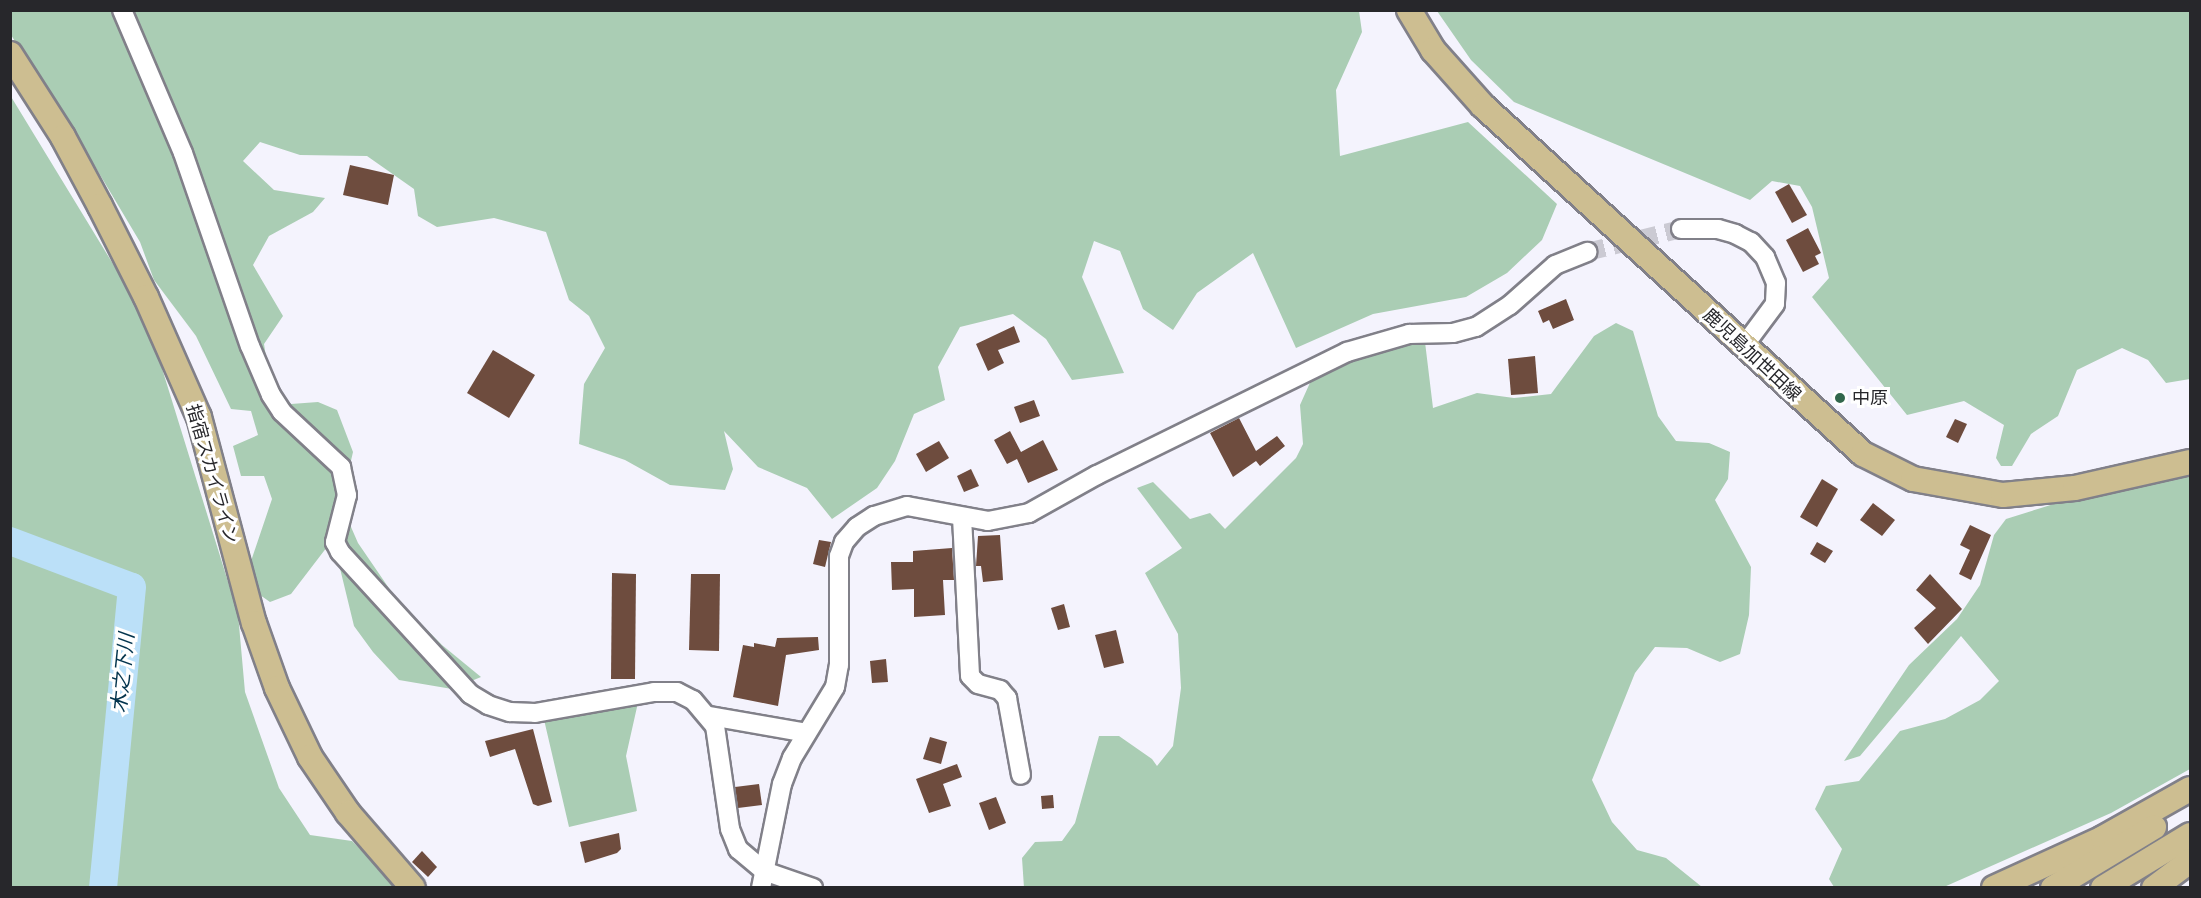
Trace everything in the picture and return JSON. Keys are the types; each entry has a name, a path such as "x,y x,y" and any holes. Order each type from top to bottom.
{"main road":[{"name":"鹿児島加世田線","path":"1409,10 1433,50 1483,106 1743,347 1863,454 1893,471 1944,486 2002,495 2075,488 2190,462"},
{"name":"指宿スカイライン","path":"10,54 63,137 100,206 146,297 199,417 254,624 291,718 310,757 348,813 413,888"},
{"path":"2075,488 2113,465 2190,446"},
{"path":"1994,888 2103,838 2190,789"},
{"path":"2053,888 2190,805"},
{"path":"2103,888 2190,835"},
{"path":"2154,888 2190,861"}],"street":[{"path":"122,10 183,153 242,326 271,394 295,425 341,467 347,495 335,542 340,552 470,694 488,705 510,712 535,713 631,695 677,692 693,700 710,716 807,733"},
{"path":"1680,229 1718,229 1735,234 1751,242 1765,257 1776,283 1775,304 1743,347"},
{"path":"763,879 782,784 807,733 835,687 839,665 839,556 843,542 857,527 892,508 907,506 963,518 1004,520 1029,513 1096,475 1347,352 1409,334 1453,333 1476,327 1510,305 1556,265 1587,252"},
{"path":"963,518 970,676 978,684 1000,690 1007,698 1021,774"},
{"path":"710,716 730,829 738,849 763,879 813,888"}],"green space":[{"path":"10,11 1359,11 1362,32 1336,90 1340,156 1468,122 1557,204 1542,240 1507,273 1466,297 1373,314 1296,348 1253,253 1197,293 1173,330 1143,309 1120,251 1094,241 1082,277 1124,373 1072,380 1046,339 1013,314 960,327 938,367 945,400 914,414 895,461 877,488 832,519 807,488 758,467 724,431 733,469 725,490 670,485 625,460 579,444 584,384 605,348 589,316 569,300 546,232 494,218 437,227 418,216 414,189 367,156 300,155 260,142 243,161 274,190 325,198 313,212 269,236 253,265 283,316 264,344 269,376 291,404 318,402 337,410 353,452 341,504 358,543 395,597 442,645 481,677 452,689 399,680 373,652 354,626 337,556 327,547 291,594 270,602 260,595 250,564 272,499 264,476 241,476 233,446 258,435 251,411 231,409 196,336 154,280 140,242 90,158 11,35"},
{"path":"1437,11 2190,11 2190,379 2166,383 2148,360 2122,348 2077,370 2058,416 2031,434 2012,466 2001,466 1996,458 2004,425 1964,401 1907,415 1812,297 1829,278 1812,207 1800,186 1772,181 1750,200 1514,102 1471,60"},
{"path":"10,95 124,282 160,362 238,614 245,692 279,788 310,835 352,841 399,887 11,887"},
{"path":"1616,323 1633,331 1658,416 1676,441 1709,443 1730,452 1728,479 1715,500 1751,567 1749,615 1740,654 1720,662 1687,648 1655,647 1635,673 1592,780 1612,822 1637,850 1666,858 1702,887 1024,888 1022,858 1035,842 1062,841 1075,823 1099,736 1119,736 1152,759 1157,766 1173,746 1181,688 1178,634 1145,573 1182,548 1137,488 1153,482 1190,519 1210,513 1225,529 1296,458 1303,444 1300,405 1313,376 1375,351 1425,342 1433,408 1477,393 1514,398 1551,394 1594,336"},
{"path":"2190,470 2190,769 2111,813 1944,887 1834,887 1829,879 1842,849 1815,809 1826,786 1859,781 1900,731 1945,719 1980,700 1999,681 1961,636 1860,756 1844,761 1909,665 1957,619 1980,585 1994,535 2006,519 2076,497"},
{"path":"633,694 637,707 626,756 637,811 569,827 542,711"}],"building":[{"path":"350,165 394,175 388,205 343,195"},
{"path":"1789,184 1807,215 1792,223 1775,192"},
{"path":"1808,228 1821,253 1815,256 1819,264 1803,272 1786,240"},
{"path":"1566,299 1574,320 1553,329 1549,320 1543,323 1538,311"},
{"path":"1014,326 1020,342 998,350 1004,363 988,371 976,344"},
{"path":"493,350 535,375 509,418 467,393"},
{"path":"1535,356 1538,393 1511,395 1508,359"},
{"path":"1034,400 1040,416 1020,423 1014,407"},
{"path":"1239,418 1256,451 1277,436 1285,446 1260,466 1256,461 1233,477 1210,433"},
{"path":"1955,419 1967,424 1958,443 1946,437"},
{"path":"1010,431 1021,452 1043,440 1058,470 1028,483 1017,459 1007,464 994,440"},
{"path":"939,441 949,458 926,472 916,454"},
{"path":"971,469 979,486 964,492 957,476"},
{"path":"1822,479 1838,489 1817,527 1800,517"},
{"path":"1873,503 1895,520 1882,536 1860,520"},
{"path":"1970,525 1991,535 1971,580 1959,574 1970,550 1960,545"},
{"path":"1000,535 1003,580 983,582 981,566 976,566 978,536"},
{"path":"819,540 831,542 825,567 813,564"},
{"path":"1817,542 1833,551 1825,563 1810,554"},
{"path":"952,548 954,580 943,580 945,615 914,617 914,589 892,590 891,562 913,562 913,551"},
{"path":"612,573 636,574 635,679 611,679"},
{"path":"691,574 720,574 719,651 689,650"},
{"path":"1930,574 1962,609 1928,644 1914,628 1936,608 1916,590"},
{"path":"1064,604 1070,627 1058,630 1051,608"},
{"path":"1116,630 1124,663 1104,668 1095,635"},
{"path":"818,637 819,650 786,655 778,706 733,697 743,645 754,647 754,643 775,647 777,638"},
{"path":"886,659 888,682 872,683 870,661"},
{"path":"533,729 552,802 538,806 533,804 515,749 490,757 485,741"},
{"path":"930,737 947,742 941,764 923,759"},
{"path":"957,764 962,777 943,784 951,806 929,813 916,779"},
{"path":"759,784 762,805 738,808 735,787"},
{"path":"1053,795 1054,808 1042,809 1041,796"},
{"path":"996,797 1006,823 989,830 979,803"},
{"path":"619,833 621,849 617,853 585,863 580,842"},
{"path":"422,851 437,867 428,877 412,862"}],"waterway":[{"name":"木之下川","path":"10,541 132,587 103,888"}],"tunnel":[{"path":"1587,252 1681,229"}],"place":[{"name":"中原","path":"1840,398"}]}
